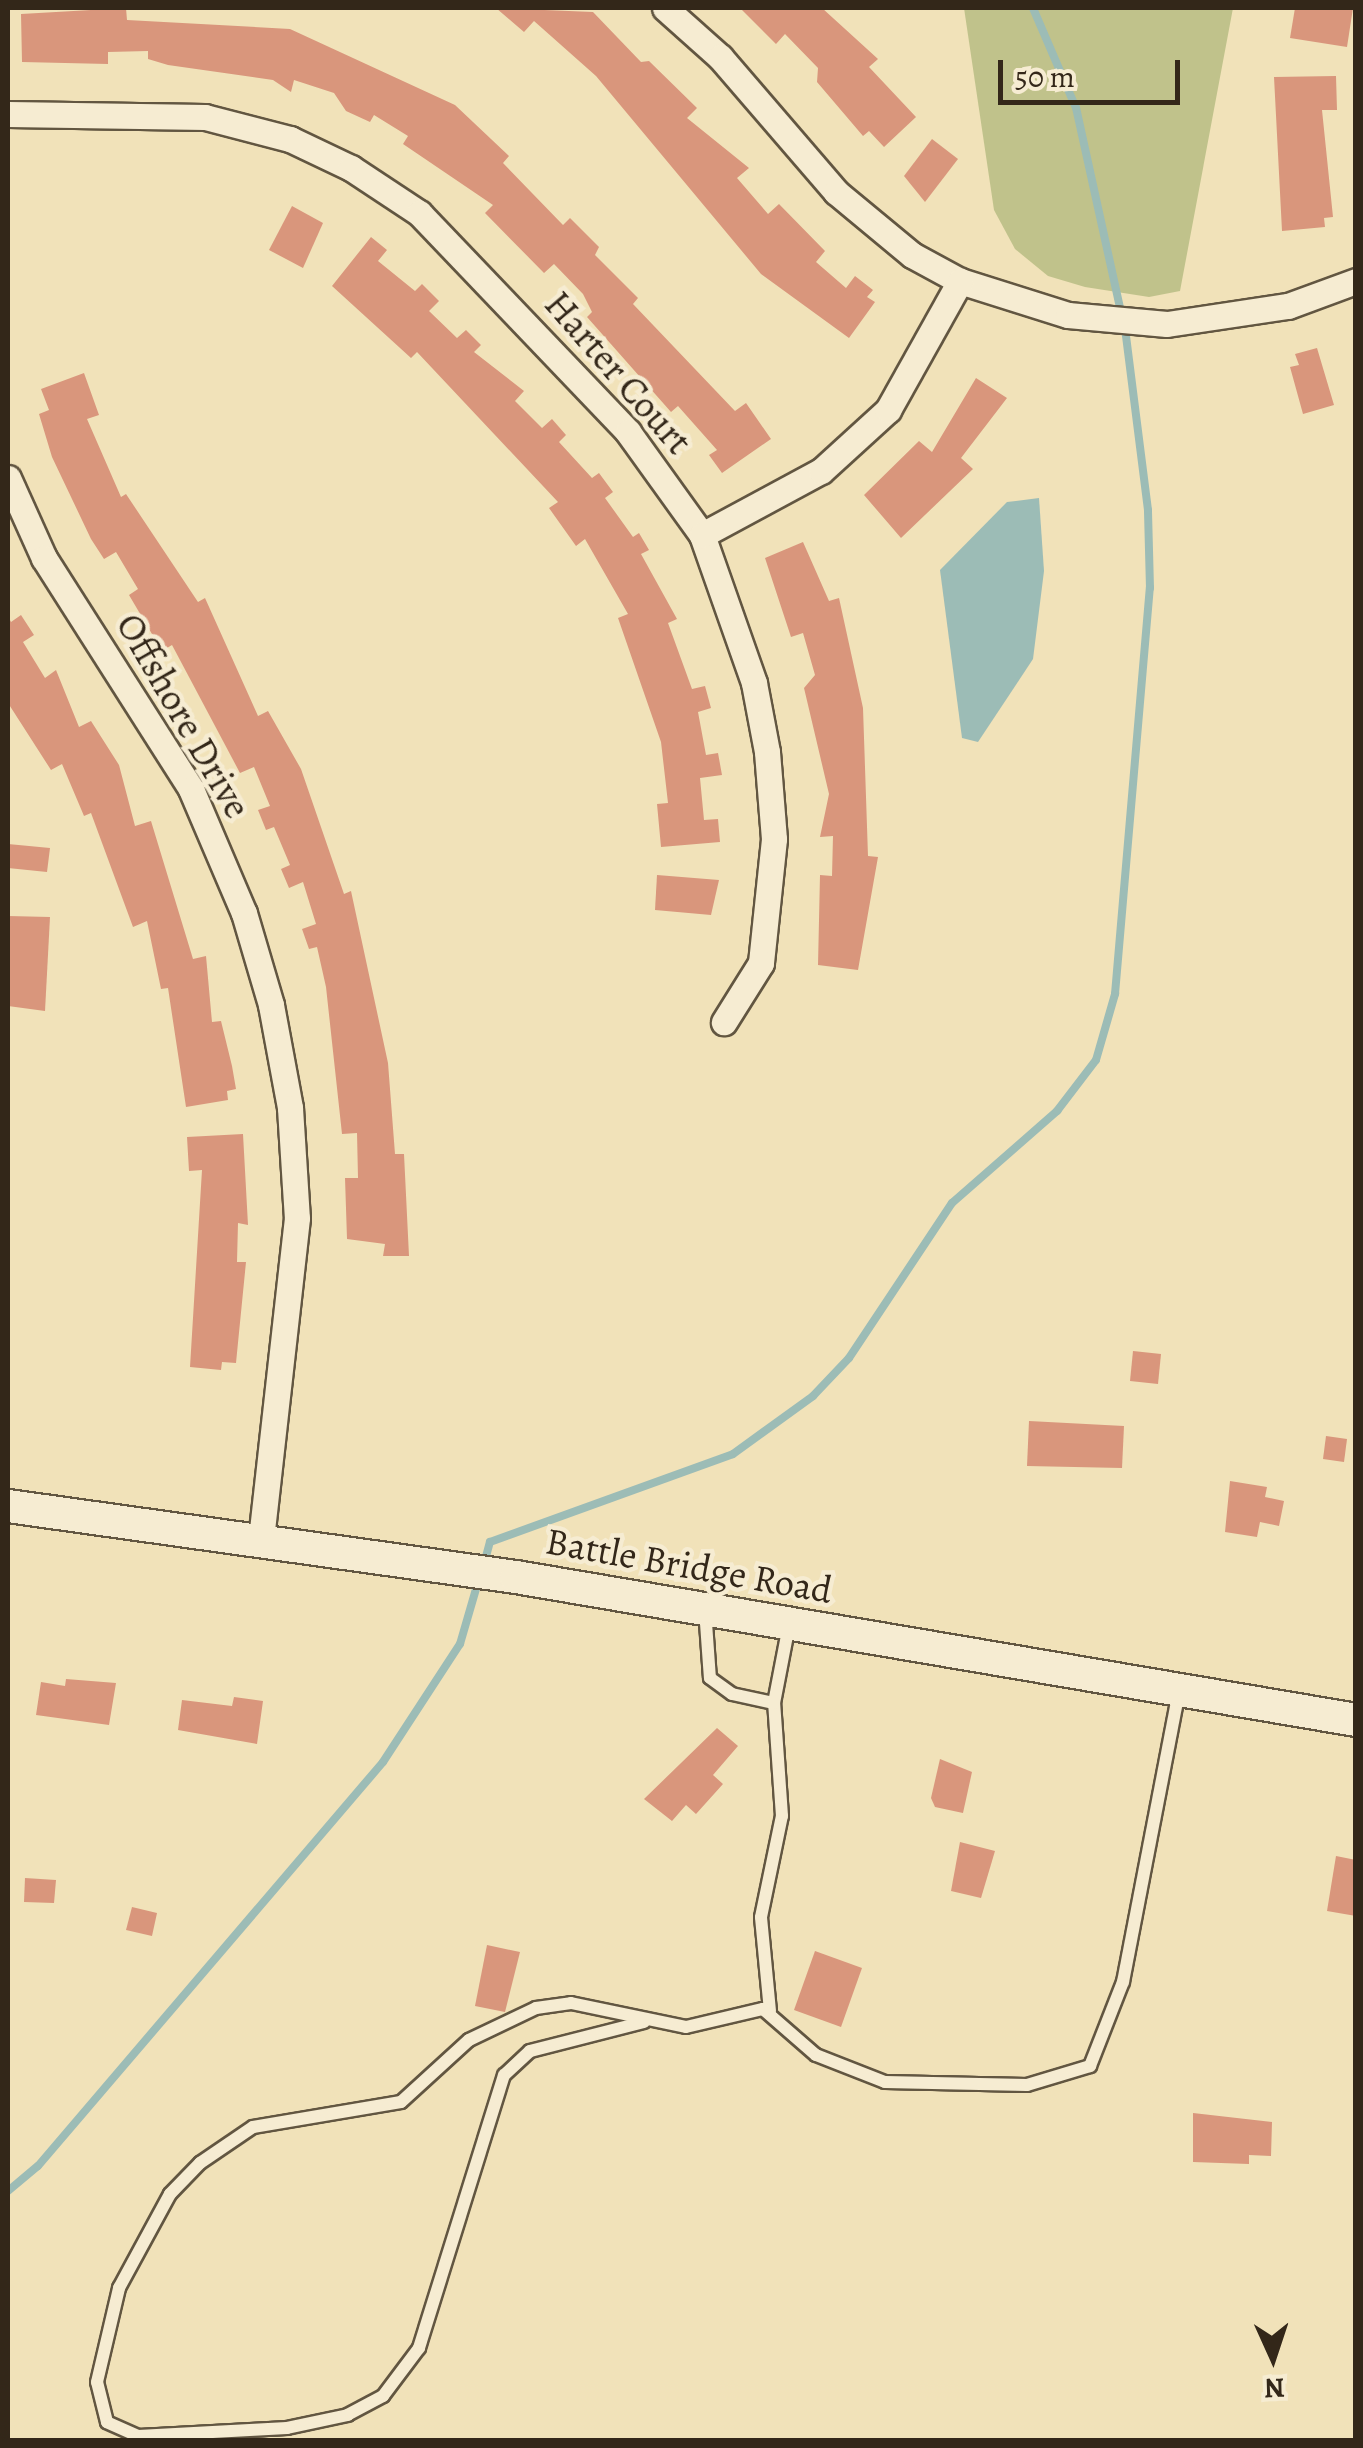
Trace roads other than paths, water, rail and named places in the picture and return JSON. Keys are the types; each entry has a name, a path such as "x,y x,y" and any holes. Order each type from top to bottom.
{"street":[{"path":"665,8 720,56 836,192 912,254 960,281 1068,316 1151,324 1288,306 1356,281"},
{"name":"Harter Court","path":"8,114 205,117 290,139 350,168 418,212 628,432 702,536 754,682 774,839 761,963 724,1022"},
{"path":"702,536 821,471 888,410 960,281"},
{"name":"Offshore Drive","path":"8,478 44,558 191,789 244,913 271,1004 290,1108 297,1218 261,1538"},
{"name":"Battle Bridge Road","path":"8,1506 261,1538 1356,1720"}],"lane":[{"path":"705,1609 710,1678 732,1694 774,1703"},
{"path":"790,1623 774,1703 782,1816 761,1918 770,2011 816,2055 885,2082 1026,2085 1090,2066 1123,1982 1180,1689"},
{"path":"644,2022 530,2051 504,2075 423,2338 383,2396 348,2415 288,2428 138,2436 107,2422 97,2398 101,2355 131,2259 170,2194 229,2137 290,2117 400,2102 469,2040 536,2008 571,2003 644,2022 686,2027 770,2011"}],"water":[{"path":"1039,498 1044,571 1033,659 978,742 962,738 940,570 1007,502"}],"waterway":[{"path":"484,1564 490,1542 733,1454 813,1396 849,1358 952,1203 1057,1111 1096,1060 1115,994 1150,588 1148,510 1126,335 1076,108 1033,8"},
{"path":"8,2191 38,2166 383,1762 460,1644 478,1582"}]}
